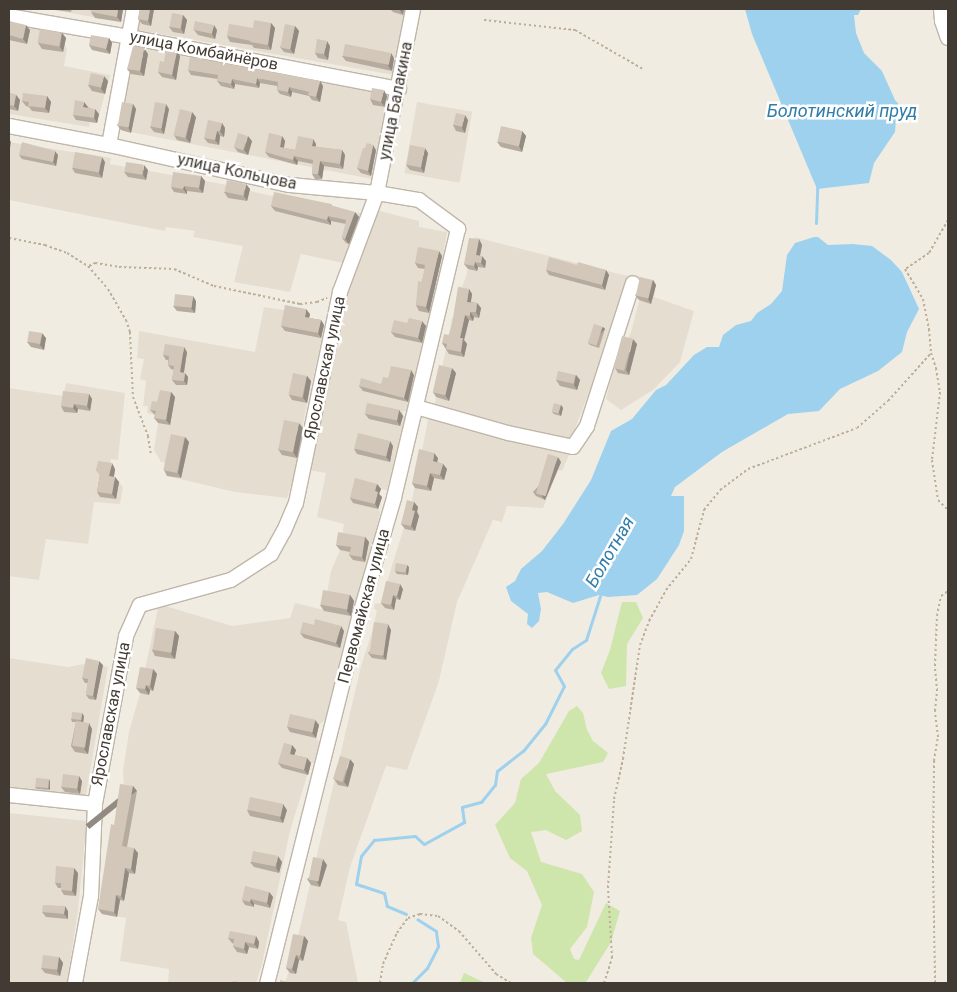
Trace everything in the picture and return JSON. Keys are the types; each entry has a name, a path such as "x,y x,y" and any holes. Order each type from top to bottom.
{"street":[{"path":"109,144 134,9"},
{"name":"улица Балакина","path":"377,193 399,89 413,9"},
{"path":"941,9 942,21 948,38"},
{"name":"улица Комбайнёров","path":"9,16 129,36 399,89"},
{"name":"улица Кольцова","path":"9,126 109,144 290,185 377,193 419,200 458,229"},
{"name":"Ярославская улица","path":"74,983 91,896 94,804 126,636 140,605 231,580 271,554 284,531 296,503 340,292 377,193"},
{"name":"Первомайская улица","path":"268,983 360,614 394,498 458,229"},
{"path":"416,408 508,433 573,447 586,426 633,283"},
{"path":"9,795 94,804"}],"path":[{"path":"484,20 575,30 643,69"},
{"path":"948,220 947,226 929,253 905,269 923,299 929,329 931,353 936,368 940,392 932,460 938,500 948,510"},
{"path":"9,238 46,245 67,253 88,266 108,289 126,320 130,332 133,396 148,436 151,456"},
{"path":"88,266 95,263 119,268 174,269 214,286 300,304 317,302 340,292"},
{"path":"604,983 612,958 608,888 614,799 640,645 649,621 666,590 691,559 704,510 720,490 748,469 857,428 888,401 931,353"},
{"path":"935,983 934,761 938,738 935,711 937,691 935,666 937,616 941,596 948,591"},
{"path":"380,983 383,964 397,933 408,918 420,914 438,916 458,931 496,974 511,983"}],"shaded area":[{"path":"48,9 123,9 121,22"},
{"path":"141,9 406,9 394,75 137,30"},
{"path":"9,23 42,30 65,45 67,49 64,66 110,75 97,123 90,122 89,127 9,114"},
{"path":"135,45 250,71 278,76 279,73 394,94 377,180 120,130"},
{"path":"417,102 472,112 460,183 404,173"},
{"path":"9,142 111,158 110,164 250,189 250,191 277,197 365,214 348,264 301,254 290,292 234,282 243,246 193,237 195,231 166,227 165,231 9,200"},
{"path":"376,210 419,221 419,227 447,232 443,256 447,257 417,384 414,383 407,412 403,411 403,415 406,417 387,490 381,489 379,496 382,497 379,509 380,514 328,717 319,725 316,738 319,742 314,763 311,763 290,831 262,964 256,983 168,983 169,969 120,961 126,918 102,914 124,789 123,770 129,732 140,693 158,608 162,605 232,626 290,618 295,603 324,610 331,571 340,550 344,524 317,517 326,473 308,470 333,354 343,342 337,324 343,295"},
{"path":"475,237 627,276 599,367 569,444 434,408 452,318 458,318 459,286 462,287 466,277"},
{"path":"644,282 656,285 654,297 694,311 680,362 653,390 621,410 606,399 618,350 624,349 631,332"},
{"path":"264,307 310,314 308,322 325,325 304,418 297,467 287,498 235,492 167,476 170,463 161,462 154,450 159,416 147,413 148,406 143,406 146,381 140,379 144,359 137,358 139,331 255,352"},
{"path":"66,383 125,393 118,460 111,459 110,467 115,469 113,481 119,482 123,487 120,504 94,502 88,544 46,539 39,580 9,576 9,388 63,396"},
{"path":"429,415 566,451 569,455 562,471 558,470 543,508 507,506 502,522 493,520 457,602 439,681 407,770 386,766 350,867 338,920 346,922 358,983 285,983 292,962 361,666 372,632 377,610 374,609 375,603 380,604 411,505"},
{"path":"9,658 68,667 89,663 108,667 85,800 9,789"},
{"path":"9,813 87,821 78,910 67,983 9,983"}],"green space":[{"path":"622,602 636,602 643,618 627,644 626,686 609,689 601,673 610,650"},
{"path":"577,706 583,713 587,730 593,741 608,753 603,762 546,774 555,791 580,815 582,831 566,840 546,830 531,832 541,862 582,874 594,892 587,927 570,949 574,959 579,960 606,903 620,911 611,942 586,982 567,983 533,954 531,938 542,905 527,871 510,858 495,825 515,803 521,779 539,763 569,711"},
{"path":"464,973 486,983 460,983"}],"water":[{"name":"Болотинский пруд","path":"745,9 861,9 858,15 854,15 856,33 864,53 882,71 895,100 904,110 896,119 895,132 874,163 869,183 817,189 752,34"},
{"path":"818,237 828,245 853,244 872,246 891,260 902,272 919,309 907,332 902,352 878,371 840,389 819,411 788,414 722,452 675,487 671,496 684,496 684,531 679,545 657,579 637,595 608,597 599,595 573,603 547,592 538,593 541,609 539,621 532,628 527,624 528,614 511,601 506,587 515,581 521,569 542,551 563,524 591,480 611,431 632,419 656,390 666,385 694,355 707,347 719,347 723,335 736,325 751,321 757,313 771,304 782,291 787,255 795,243"}],"building":[{"path":"92,9 118,9 117,17 91,12"},
{"path":"140,9 150,9 148,21 138,19"},
{"path":"172,13 183,15 180,29 170,27"},
{"path":"254,20 271,23 268,45 227,36 229,24 253,28"},
{"path":"9,21 26,25 23,39 9,35"},
{"path":"195,21 214,25 212,34 193,30"},
{"path":"285,24 295,26 290,49 280,48"},
{"path":"40,29 62,33 59,47 38,43"},
{"path":"91,35 109,38 106,49 89,45"},
{"path":"317,39 327,41 324,54 315,53"},
{"path":"345,44 391,53 389,65 343,56"},
{"path":"133,46 144,48 140,71 127,69"},
{"path":"166,49 177,51 172,75 158,72 160,61 164,62"},
{"path":"190,57 320,81 316,97 308,95 309,92 289,87 288,92 277,90 278,82 257,78 256,84 232,79 231,84 217,81 218,75 188,70"},
{"path":"91,73 104,76 101,88 88,85"},
{"path":"372,88 384,90 381,102 370,99"},
{"path":"9,93 16,95 14,106 9,105"},
{"path":"23,93 47,96 45,108 28,106 29,102 22,101"},
{"path":"75,100 84,102 83,107 95,109 94,118 73,115"},
{"path":"122,102 133,104 129,128 118,126"},
{"path":"155,102 166,104 161,129 151,127"},
{"path":"180,109 192,112 185,138 173,135"},
{"path":"456,113 465,115 462,127 453,125"},
{"path":"208,120 222,123 220,131 217,131 215,140 204,138"},
{"path":"501,126 522,131 519,147 497,142"},
{"path":"238,133 248,136 243,150 234,147"},
{"path":"269,133 282,136 280,147 295,150 298,136 313,139 312,146 342,150 340,164 320,161 318,174 312,174 313,160 294,156 293,160 265,152"},
{"path":"22,142 55,151 53,162 19,155"},
{"path":"367,143 373,145 368,171 357,168 363,148 365,148"},
{"path":"410,145 425,148 421,167 406,165"},
{"path":"75,152 102,157 99,172 72,168"},
{"path":"126,162 144,165 142,175 124,172"},
{"path":"173,172 201,176 199,188 184,186 183,189 171,187"},
{"path":"227,180 246,184 243,196 225,192"},
{"path":"274,192 331,204 355,212 345,239 342,238 346,220 328,216 327,220 271,206"},
{"path":"469,238 479,239 476,255 482,256 481,263 475,262 474,266 464,264"},
{"path":"418,247 439,251 426,307 416,305 418,281 422,282 425,265 415,263"},
{"path":"549,257 577,265 578,262 606,270 602,285 546,270"},
{"path":"640,277 653,280 648,298 636,296"},
{"path":"458,287 469,289 467,302 477,303 476,312 470,312 470,316 465,315 460,338 463,338 461,352 446,349 447,344 442,343 444,334 449,335"},
{"path":"175,294 193,296 192,308 174,306"},
{"path":"285,305 306,309 305,317 321,320 318,333 281,326"},
{"path":"409,318 422,321 418,338 391,332 394,320 407,323"},
{"path":"594,324 603,327 596,346 588,343"},
{"path":"29,331 42,333 40,344 27,342"},
{"path":"622,336 633,339 624,371 613,368"},
{"path":"165,344 184,347 180,372 185,373 184,381 172,380 174,366 168,365 169,356 163,355"},
{"path":"439,365 452,368 445,395 433,392"},
{"path":"391,366 411,370 404,398 359,386 361,378 381,384 383,377 388,378"},
{"path":"558,371 576,375 574,384 556,380"},
{"path":"293,373 307,376 302,397 288,395"},
{"path":"160,390 171,392 166,420 154,418 156,411 150,410 152,401 157,402"},
{"path":"63,391 89,394 87,406 74,404 73,408 61,406"},
{"path":"367,403 399,410 397,421 365,414"},
{"path":"554,403 561,405 558,414 552,412"},
{"path":"284,420 299,423 293,452 278,449"},
{"path":"358,433 390,441 386,457 354,449"},
{"path":"171,434 185,437 177,473 163,470"},
{"path":"419,449 434,453 433,461 443,464 440,475 430,473 427,486 412,483"},
{"path":"548,454 558,457 546,496 536,493"},
{"path":"98,461 112,463 109,476 115,477 112,494 97,492 100,475 96,470"},
{"path":"355,478 377,484 375,491 378,492 375,504 350,498"},
{"path":"407,500 414,502 412,510 415,511 411,526 401,524"},
{"path":"338,532 365,537 362,557 349,555 351,547 336,545"},
{"path":"396,563 407,565 405,573 395,571"},
{"path":"386,581 400,584 397,596 393,595 391,605 381,603"},
{"path":"323,590 350,595 347,609 320,605"},
{"path":"315,619 341,626 336,643 300,633 303,622 314,625"},
{"path":"374,622 388,624 383,656 370,654"},
{"path":"156,628 175,631 171,653 153,650"},
{"path":"86,658 99,661 93,696 86,695 88,679 82,678"},
{"path":"140,667 153,669 150,686 146,685 145,689 136,688"},
{"path":"72,712 82,713 81,720 71,719"},
{"path":"290,714 315,720 312,733 287,727"},
{"path":"76,721 89,723 85,748 72,746"},
{"path":"284,743 292,745 290,754 307,758 304,770 278,763"},
{"path":"340,756 350,759 343,782 333,779"},
{"path":"63,774 79,776 77,789 61,787"},
{"path":"36,778 49,779 48,788 35,787"},
{"path":"120,784 133,786 122,846 134,848 131,869 125,868 121,896 116,895 114,912 98,909 111,824 114,825"},
{"path":"250,797 283,804 281,817 247,810"},
{"path":"253,851 278,856 275,867 251,862"},
{"path":"313,857 323,859 318,881 309,880"},
{"path":"56,866 74,868 72,891 61,890 61,883 55,883"},
{"path":"245,886 269,892 267,903 251,899 250,902 242,900"},
{"path":"43,905 65,906 64,914 42,912"},
{"path":"230,931 256,936 254,944 245,942 244,949 233,946 234,939 228,938"},
{"path":"293,934 304,936 300,956 296,955 292,969 286,968"},
{"path":"43,955 59,957 57,970 41,968"},
{"path":"280,980 292,983 280,983"}],"waterway":[{"name":"Болотная","path":"816,223 817,186"},
{"name":"Болотная","path":"406,914 387,906 384,893 356,884 361,856 374,840 415,836 424,844 464,822 462,807 481,802 495,785 497,771 523,751 545,724 564,686 555,670 572,649 586,640 601,593"},
{"name":"Болотная","path":"412,983 427,968 438,946 436,931 417,919"}]}
